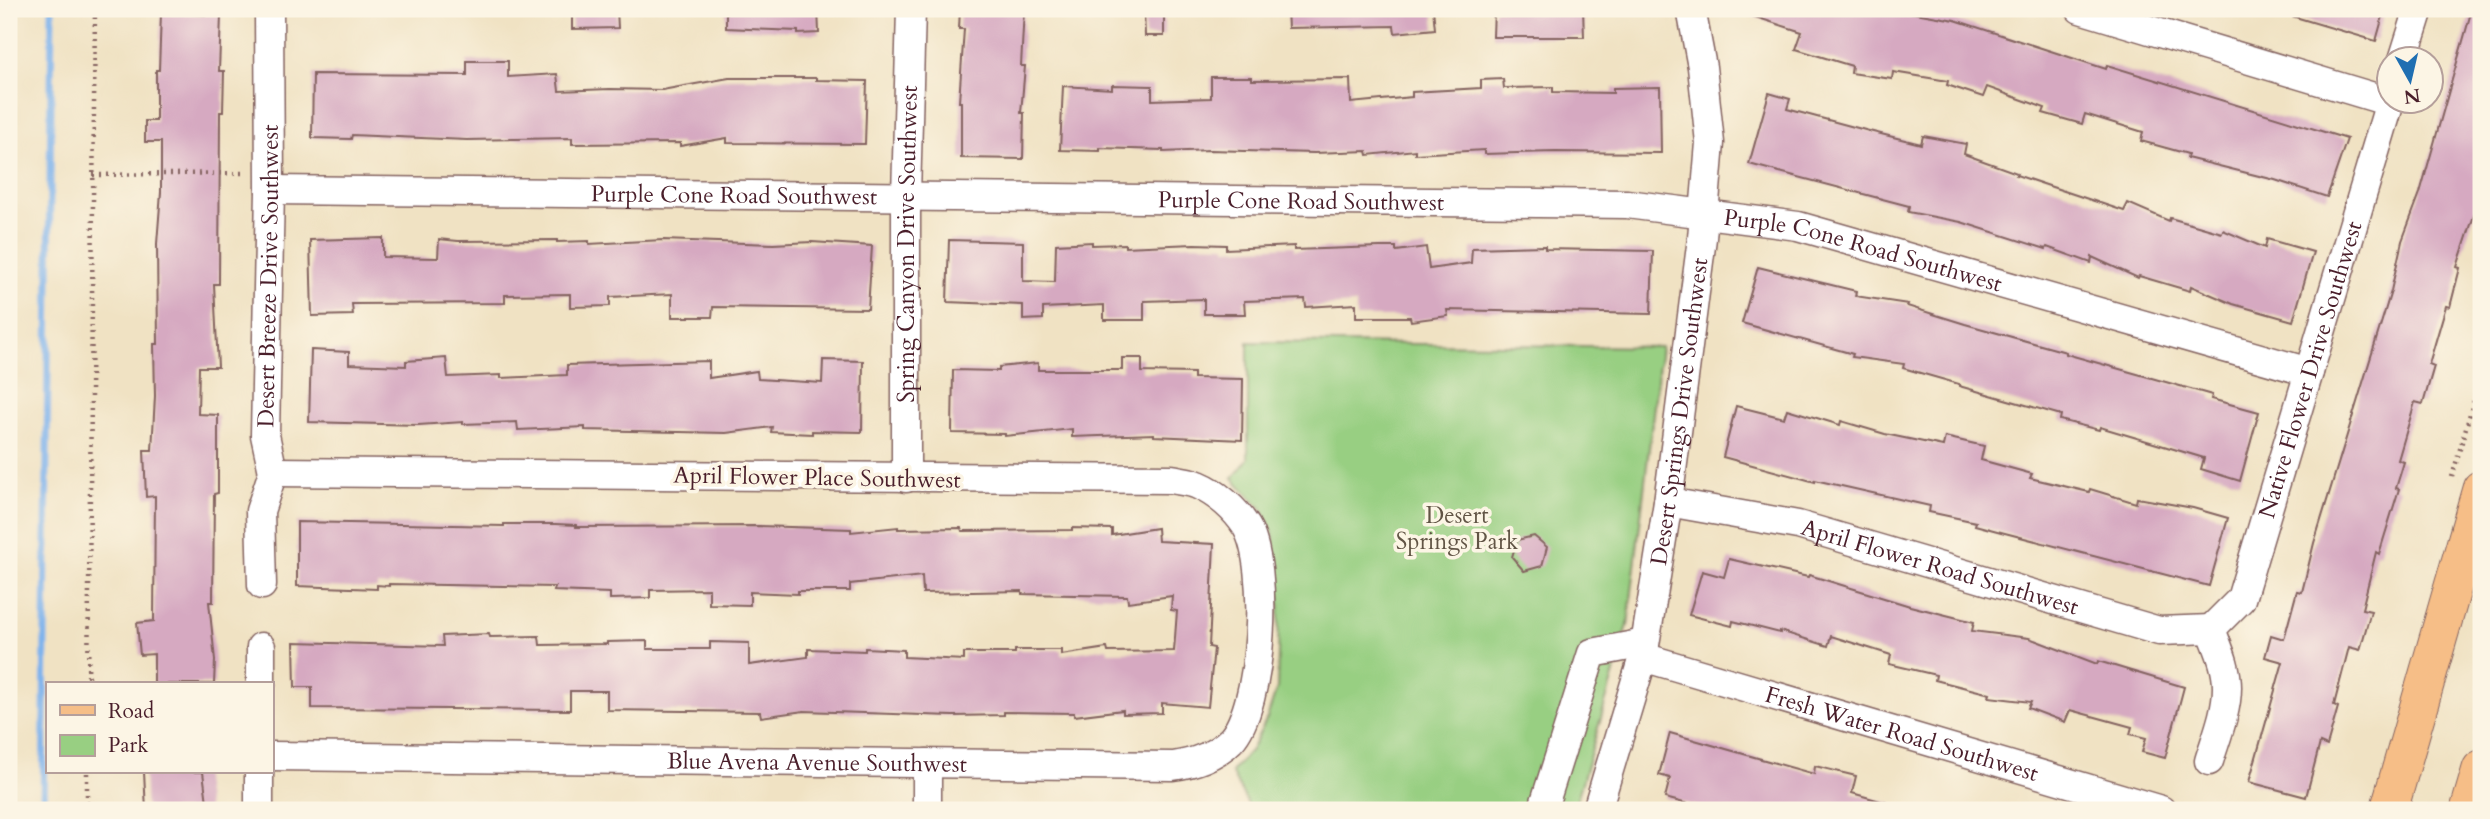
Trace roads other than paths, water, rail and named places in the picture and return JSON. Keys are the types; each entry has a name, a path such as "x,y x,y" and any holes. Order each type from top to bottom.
{"main road":[{"path":"2389,810 2481,489"},
{"path":"2469,810 2481,769"}],"street":[{"name":"Desert Breeze Drive Southwest","path":"269,9 270,181 265,435 273,472"},
{"name":"Spring Canyon Drive Southwest","path":"906,478 906,196 911,9"},
{"name":"Desert Springs Drive Southwest","path":"1597,810 1644,650 1668,502 1704,214 1710,144 1702,67 1690,9"},
{"path":"2080,9 2374,97"},
{"path":"2407,46 2419,9"},
{"name":"Native Flower Drive Southwest","path":"2211,629 2241,598 2386,116"},
{"name":"Purple Cone Road Southwest","path":"270,181 906,196 1627,204 1798,226 2309,372"},
{"path":"262,585 260,511 273,472"},
{"name":"April Flower Place Southwest","path":"273,472 1171,479 1198,484 1228,504 1247,528 1258,564 1260,622"},
{"name":"April Flower Road Southwest","path":"1668,502 1798,525 2159,631 2211,629"},
{"name":"Blue Avena Avenue Southwest","path":"273,757 1173,766 1193,763 1215,752 1232,739 1253,694 1260,622"},
{"path":"2209,761 2225,707 2227,687 2224,662 2211,629"},
{"path":"261,647 261,682"},
{"path":"1548,810 1544,805 1592,653 1644,650"},
{"name":"Fresh Water Road Southwest","path":"1644,650 2161,810"},
{"path":"927,763 927,810"},
{"path":"259,810 260,774"}],"waterway":[{"path":"43,810 52,9"}],"park label":[{"name":"Desert Springs Park","path":"1457,528"}]}
